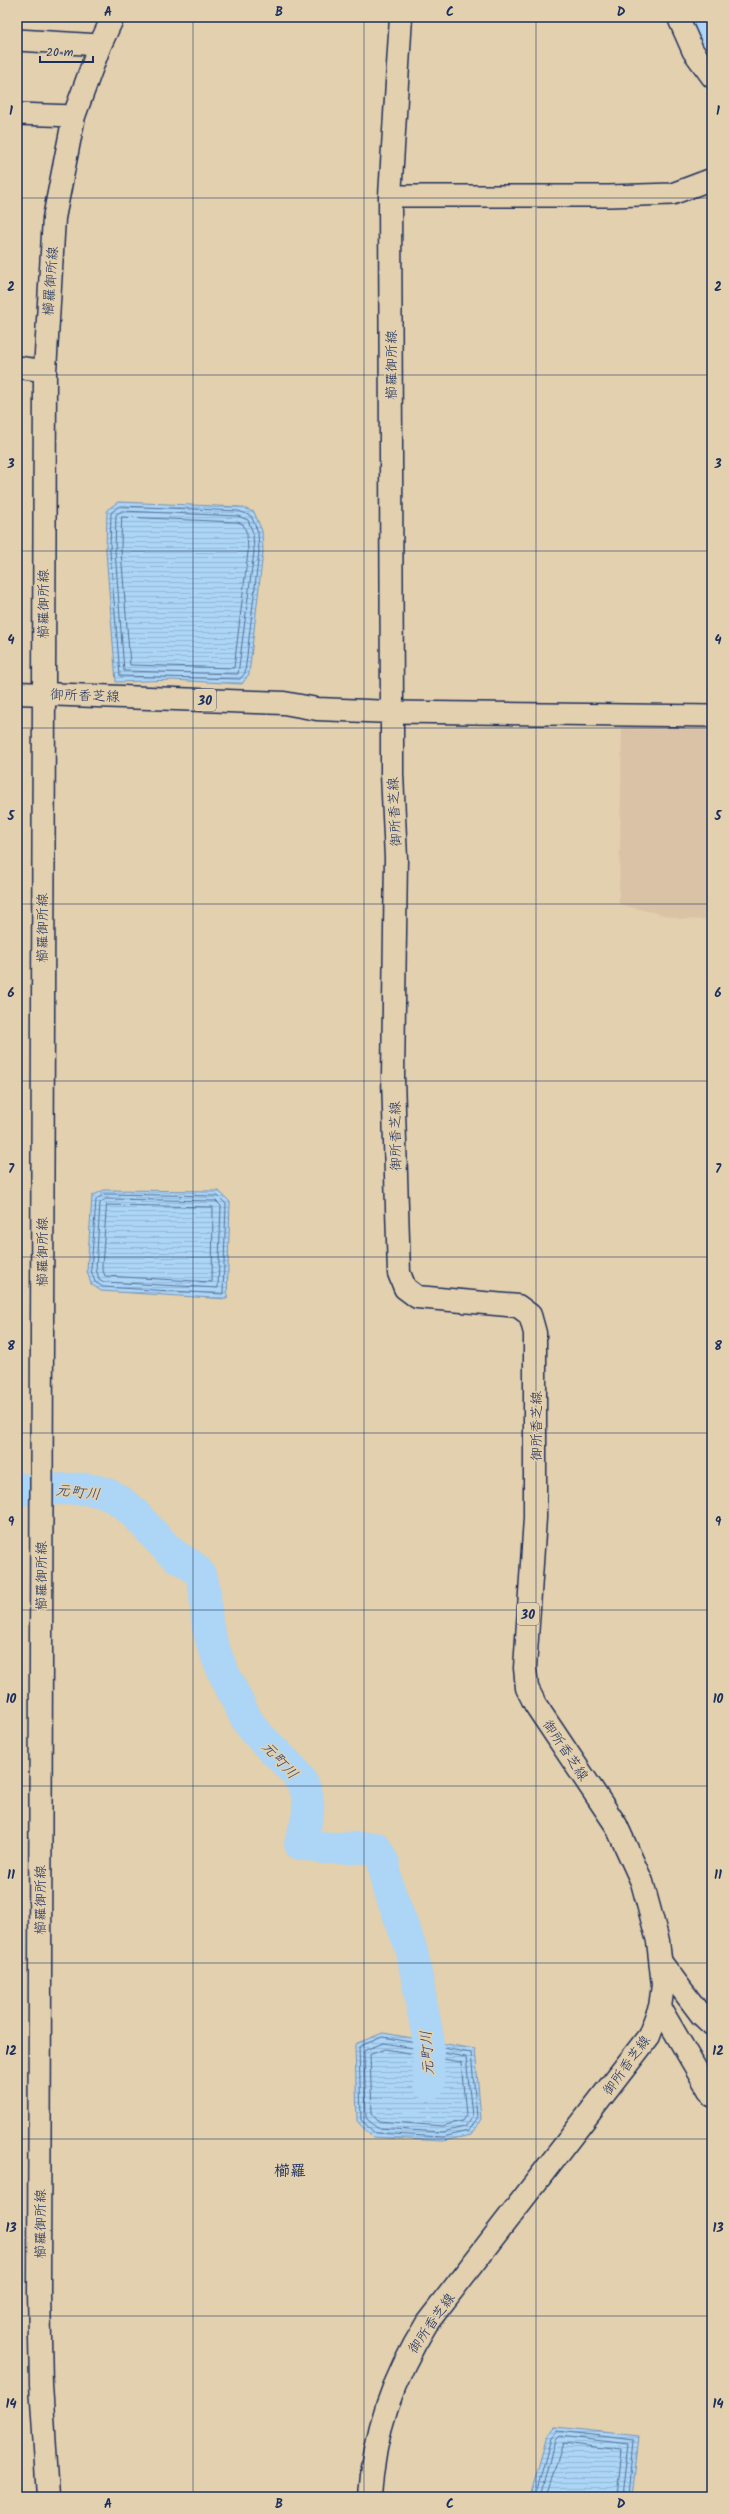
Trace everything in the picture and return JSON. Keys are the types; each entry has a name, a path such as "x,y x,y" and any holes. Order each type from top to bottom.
{"main road":[{"name":"櫛羅御所線","path":"48,2497 41,2384 40,2293 42,694 45,371 54,218 74,116 100,45 113,17"},
{"name":"櫛羅御所線","path":"392,712 390,196 401,17"},
{"name":"御所香芝線","path":"17,693 284,703 317,709 392,712 392,774 396,858 394,1077 399,1273 405,1288 417,1297 518,1306 530,1315 535,1333 536,1468 524,1668 527,1688 616,1825 629,1851 642,1882 662,1963 660,2007 649,2036 427,2323 411,2348 397,2378 379,2428 372,2460 370,2497"}],"street":[{"path":"678,17 693,51 712,77"},
{"path":"17,40 100,45"},
{"path":"17,114 74,116"},
{"path":"390,196 610,196 672,194 712,179"},
{"path":"17,367 45,371"},
{"path":"392,712 712,716"},
{"path":"662,1963 701,2015 712,2025"},
{"path":"660,2007 712,2096"}],"shaded area":[{"path":"622,725 712,726 712,920 681,919 619,904"}],"water":[{"path":"118,502 240,507 254,512 262,531 263,552 249,674 242,684 173,680 116,682 106,551 107,510"},
{"path":"104,1190 219,1191 230,1202 227,1299 101,1291 91,1284 87,1271 92,1196"},
{"path":"383,2033 475,2049 481,2119 471,2135 443,2141 372,2137 357,2121 355,2044"},
{"path":"555,2427 639,2436 632,2497 530,2497 547,2436"}],"waterway":[{"path":"706,17 712,31"},
{"path":"712,689 712,701"},
{"name":"元町川","path":"17,1488 29,1490 92,1490 115,1498 132,1511 168,1549 176,1556 194,1567 199,1573 203,1582 207,1622 211,1640 229,1684 251,1726 294,1771 306,1791 308,1798 308,1811 300,1844 323,1848 376,1848 384,1864 387,1884 412,1951 428,2038 429,2084"}],"district":[{"name":"櫛羅","path":"290,2170"}]}
